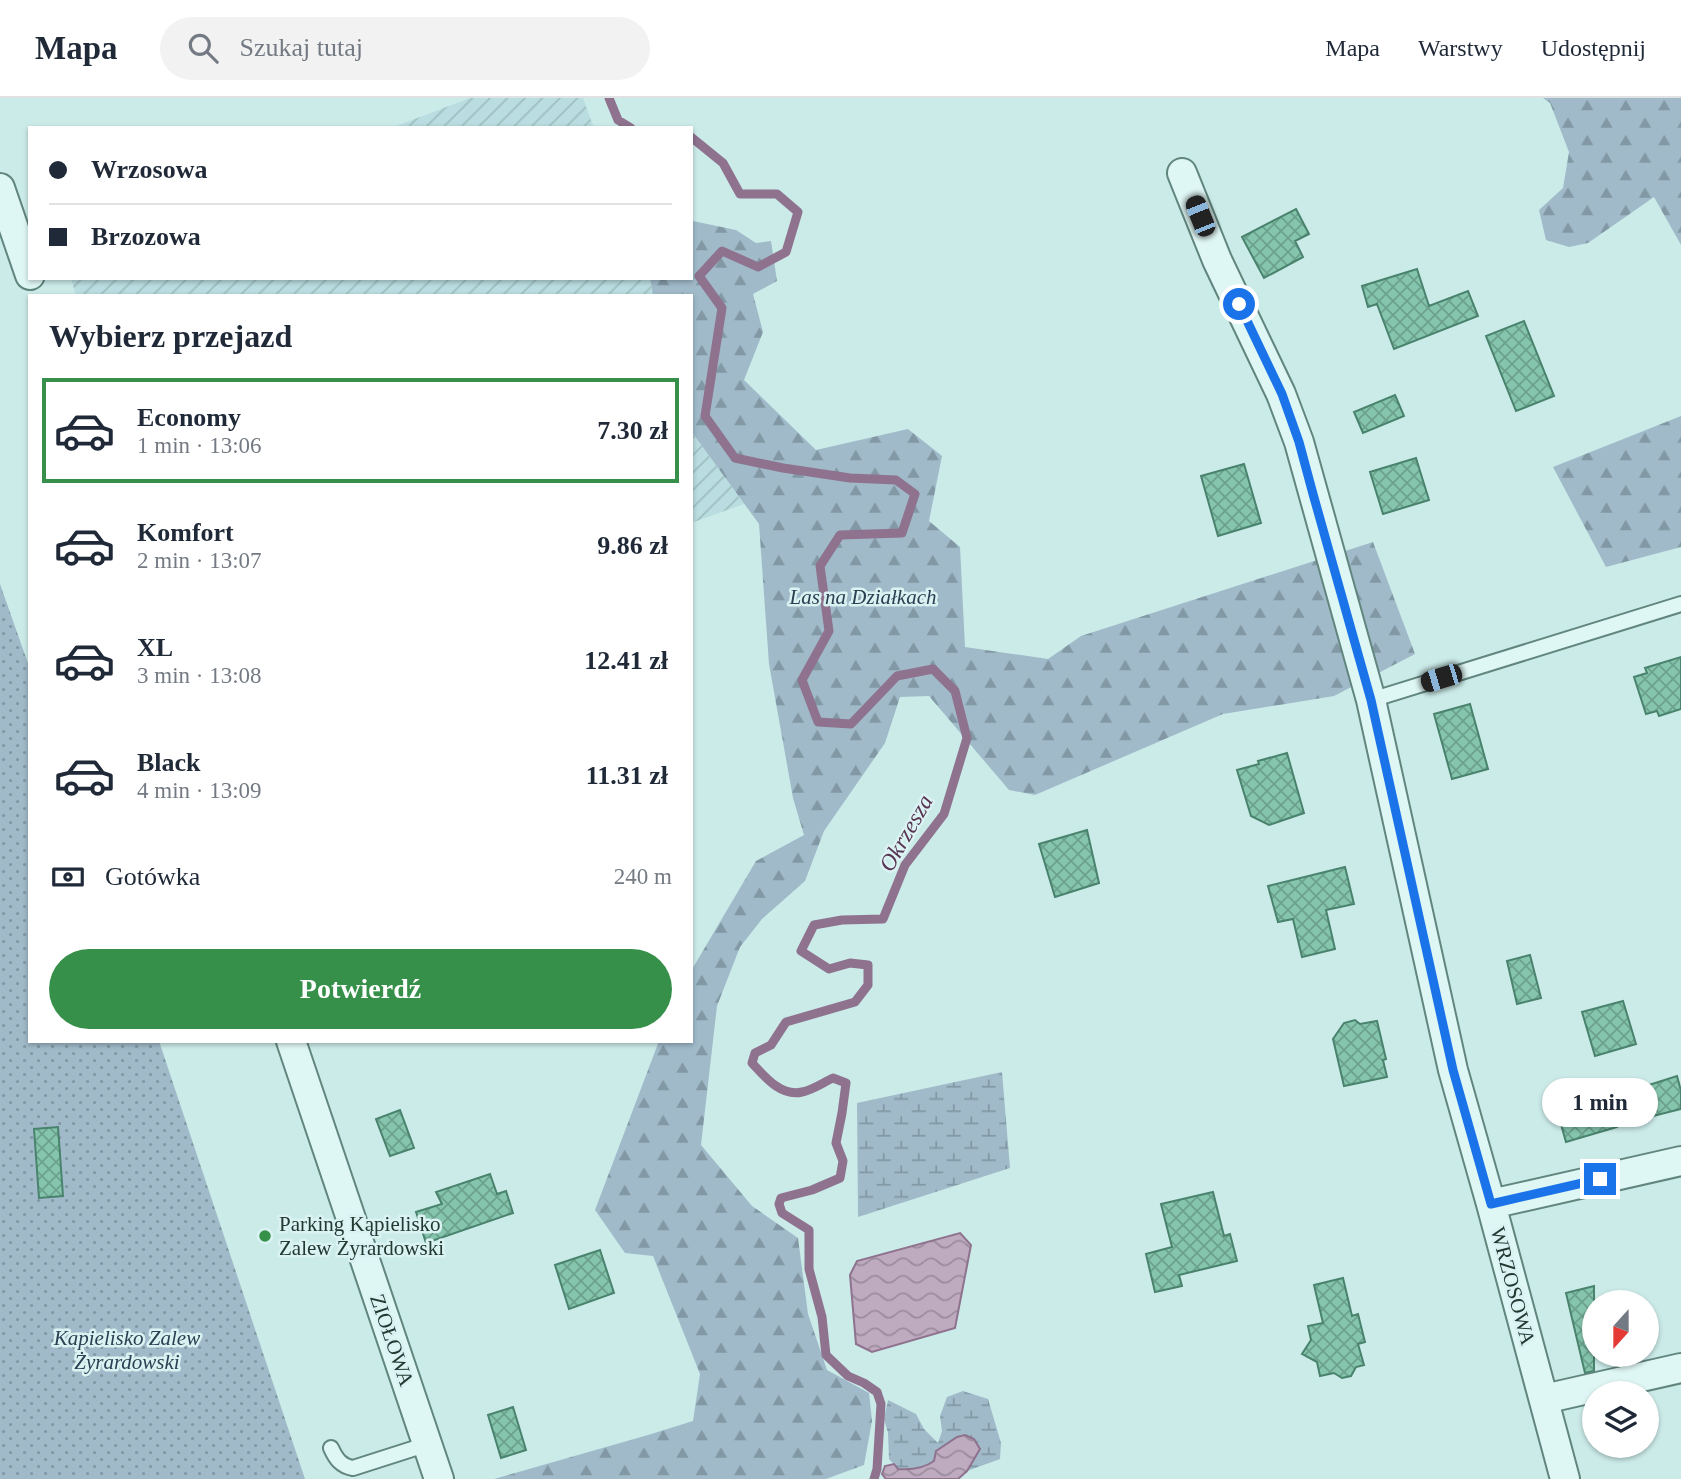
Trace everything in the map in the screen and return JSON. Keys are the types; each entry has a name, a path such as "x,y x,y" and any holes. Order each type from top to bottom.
{"street":[{"name":"WRZOSOWA","path":"1182,173 1217,260 1282,394 1299,442 1371,700 1453,1070 1565,1479"},
{"path":"0,188 28,270"},
{"name":"ZIOŁOWA","path":"293,1043 439,1479"},
{"path":"1491,1204 1681,1161"},
{"path":"1544,1399 1681,1368"}],"lane":[{"path":"1371,700 1681,604"},
{"path":"331,1448 338,1461 353,1468 428,1444"}],"shaded area":[{"path":"470,98 583,98 593,126 396,126"},
{"path":"72,280 650,280 653,294 75,294"},
{"path":"693,434 744,504 693,522"}],"green space":[{"path":"1543,98 1681,98 1681,245 1654,197 1588,243 1569,247 1546,240 1539,210 1563,188 1569,152 1550,103"},
{"name":"Las na Działkach","path":"693,221 736,230 756,243 771,241 777,281 753,294 763,332 744,380 816,450 908,429 942,456 929,521 960,547 965,647 1048,659 1081,636 1373,542 1415,654 1334,696 1223,714 1035,795 1009,790 929,696 900,697 885,743 824,831 805,881 762,919 740,947 717,1006 701,1145 752,1206 798,1238 808,1314 827,1370 869,1393 872,1421 864,1465 826,1479 494,1479 693,1421 700,1374 653,1256 625,1253 595,1210 658,1043 693,1043 693,968 756,861 804,835 793,798 769,664 759,524 693,434 693,294 653,294 650,280 693,280"},
{"path":"1681,416 1681,547 1606,567 1553,467"},
{"name":"Kapielisko Zalew Żyrardowski","path":"0,584 28,663 28,1043 160,1043 305,1479 0,1479"},
{"path":"1002,1072 1010,1168 858,1217 857,1103"},
{"path":"963,1391 988,1399 1001,1443 1000,1459 967,1471 980,1449 957,1437 936,1451 934,1461 930,1464 898,1469 889,1459 888,1433 884,1419 888,1400 916,1414 924,1429 938,1443 942,1431 940,1416 947,1397"}],"water":[{"path":"960,1233 971,1245 955,1328 872,1352 856,1344 850,1275 857,1261"},
{"path":"965,1435 974,1439 980,1449 967,1471 958,1479 886,1479 882,1474 885,1466 894,1464 898,1469 926,1466 934,1461 936,1451 957,1437"}],"building":[{"path":"1296,209 1309,234 1295,241 1303,257 1264,278 1242,237"},
{"path":"1417,269 1429,306 1468,291 1478,316 1394,349 1377,304 1368,307 1362,286"},
{"path":"1524,321 1554,396 1516,411 1486,336"},
{"path":"1395,395 1404,416 1363,433 1354,412"},
{"path":"1416,458 1429,500 1383,514 1370,472"},
{"path":"1244,464 1261,523 1218,536 1201,476"},
{"path":"1681,657 1681,709 1659,716 1657,711 1646,714 1634,677 1647,673 1645,668"},
{"path":"1470,704 1488,769 1452,779 1434,714"},
{"path":"1287,753 1304,813 1269,825 1251,816 1237,770"},
{"path":"1087,830 1099,883 1055,897 1039,844"},
{"path":"1345,867 1354,904 1326,910 1335,949 1302,957 1293,919 1278,922 1268,886"},
{"path":"1530,955 1541,998 1517,1004 1507,961"},
{"path":"1623,1001 1636,1044 1595,1056 1582,1012"},
{"path":"1355,1020 1360,1024 1377,1021 1386,1059 1383,1060 1387,1077 1344,1086 1333,1039 1344,1023"},
{"path":"1677,1076 1681,1091 1681,1109 1617,1125 1566,1142 1558,1114"},
{"path":"400,1110 414,1148 390,1156 376,1119"},
{"path":"58,1127 63,1196 39,1198 34,1129"},
{"path":"490,1174 497,1194 506,1191 513,1213 426,1243 416,1212 442,1204 436,1192"},
{"path":"1213,1192 1224,1236 1230,1234 1237,1261 1179,1275 1182,1286 1155,1292 1146,1254 1172,1247 1161,1204"},
{"path":"600,1250 614,1293 569,1309 555,1265"},
{"path":"1343,1278 1352,1316 1358,1314 1365,1342 1358,1344 1364,1365 1356,1367 1351,1376 1342,1378 1334,1373 1320,1376 1317,1362 1302,1354 1311,1340 1308,1326 1323,1323 1314,1285"},
{"path":"1594,1286 1594,1290 1582,1290 1582,1360 1566,1293"},
{"path":"1584,1367 1594,1367 1594,1371 1585,1373"},
{"path":"513,1407 526,1450 501,1458 488,1415"}],"waterway":[{"name":"Okrzesza","path":"609,98 618,120 628,126"},
{"name":"Okrzesza","path":"693,139 723,163 740,194 777,194 798,212 786,252 758,267 722,251 699,276 722,308 705,416 735,458 850,478 896,480 915,494 902,533 840,535 820,566 829,631 802,680 818,722 851,724 897,676 933,669 955,691 967,738 944,814 905,865 883,919 842,920 814,925 801,951 829,969 850,963 868,965 868,985 855,1002 786,1022 771,1045 755,1053 752,1063 774,1085 787,1092 806,1091 833,1078 846,1083 836,1143 843,1161 840,1178 812,1190 781,1198 779,1204 782,1213 809,1230 809,1269 822,1317 826,1355 848,1376 877,1392 881,1404 874,1479"}],"place":[{"name":"Parking Kąpielisko Zalew Żyrardowski","path":"265,1236"}],"route":[{"path":"1239,304 1282,394 1299,442 1371,700 1453,1070 1491,1204 1600,1179"}]}
